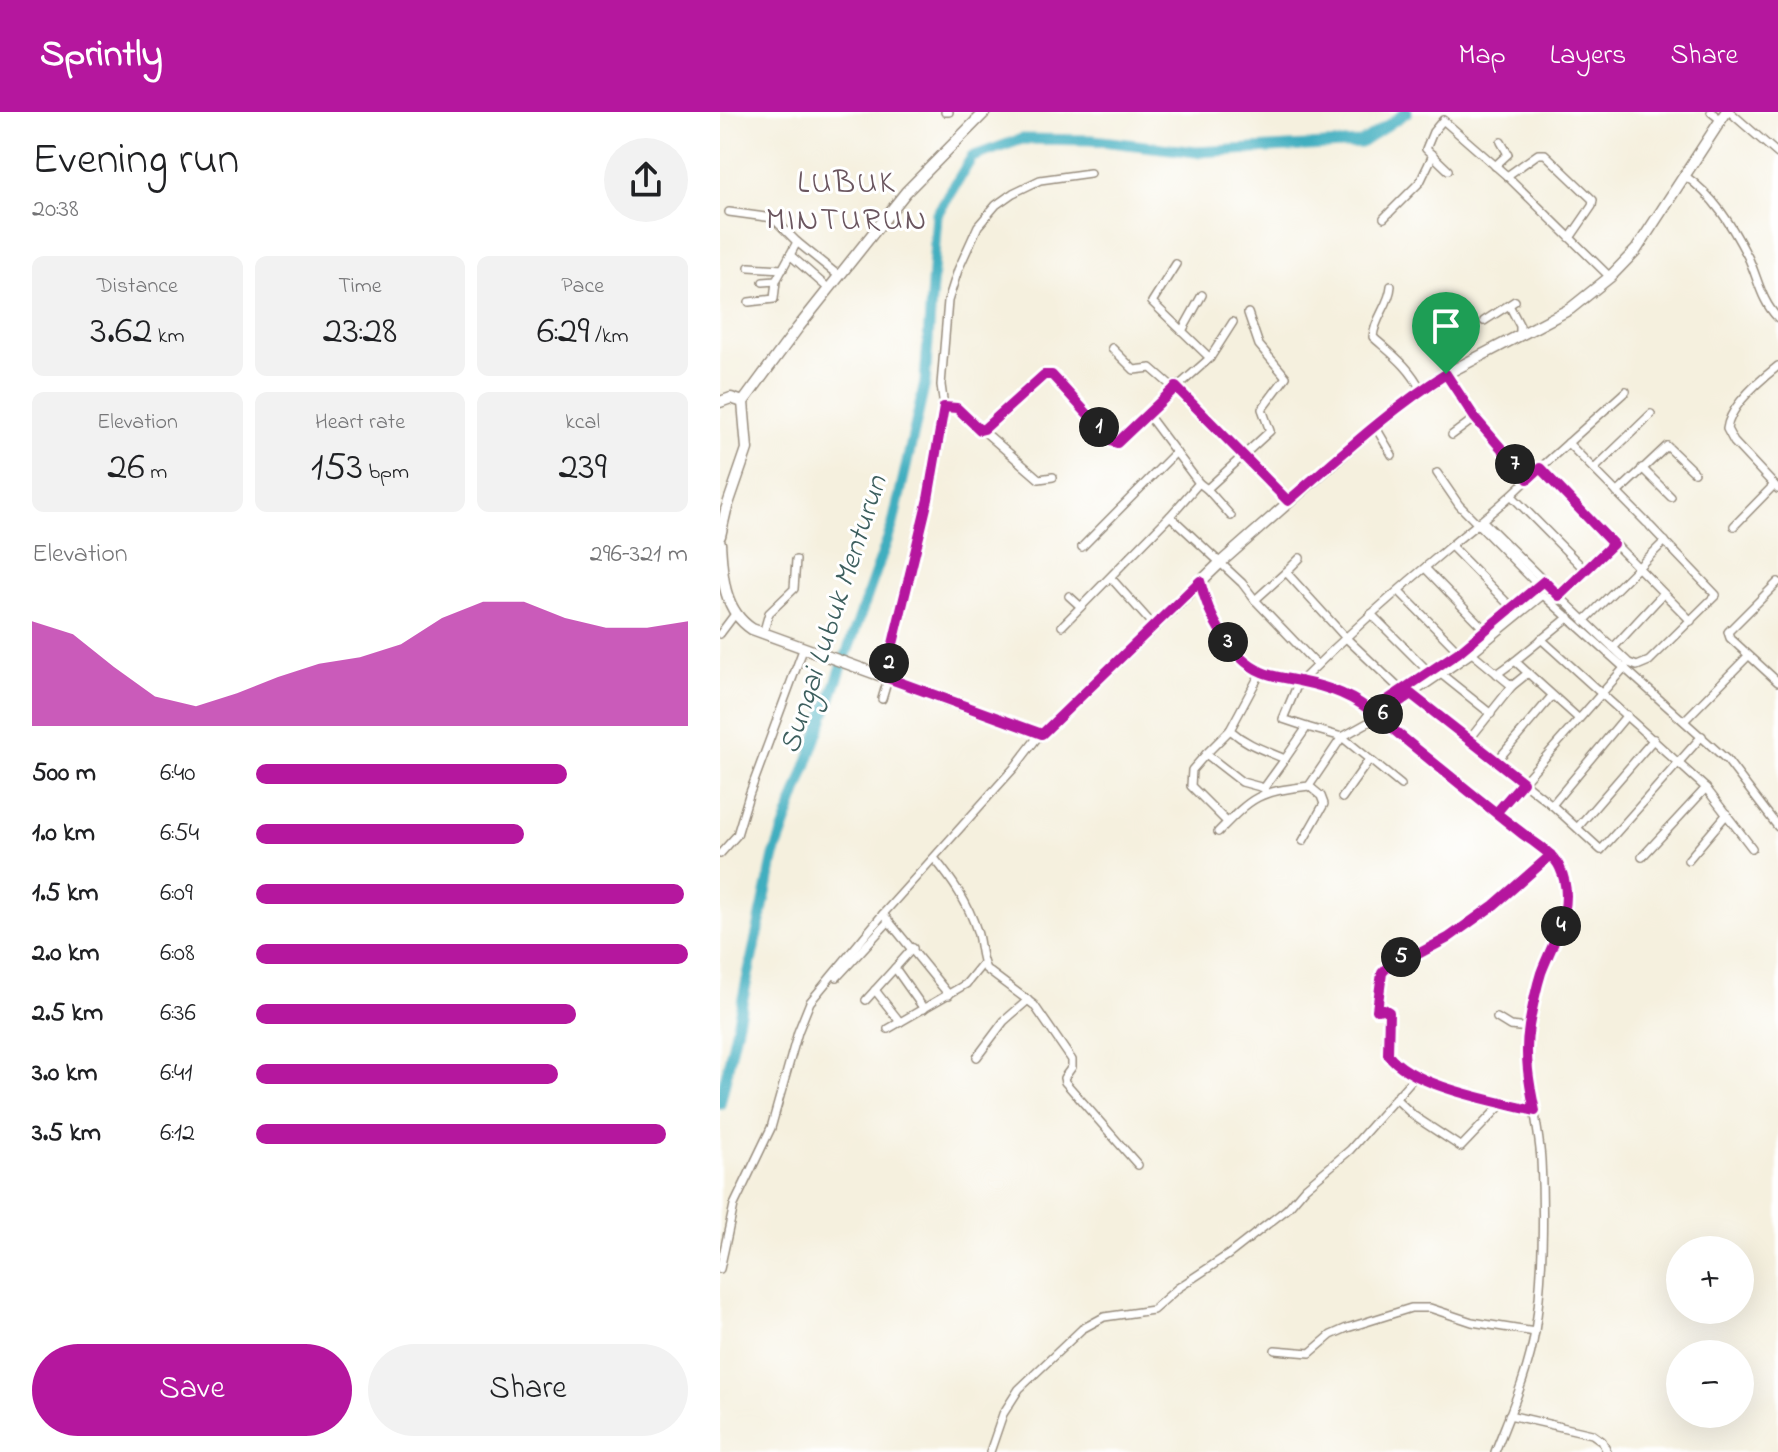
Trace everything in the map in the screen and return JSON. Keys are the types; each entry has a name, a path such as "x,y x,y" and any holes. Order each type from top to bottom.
{"street":[{"path":"1711,112 1726,115 1778,154"},
{"path":"720,536 747,449 743,402 920,176 980,113"},
{"path":"837,977 1040,734 1288,501 1421,390 1570,309 1610,277 1636,250 1726,115"},
{"path":"1448,170 1426,147 1443,120 1507,176 1610,277"},
{"path":"1495,166 1508,154 1501,142"},
{"path":"1507,176 1542,153 1593,200 1570,238"},
{"path":"1384,218 1420,182 1433,155"},
{"path":"882,699 928,499 944,407 941,385 948,301 958,270 978,226 996,205 1040,180 1090,173"},
{"path":"1684,175 1701,187 1722,212 1748,257 1764,300 1778,318"},
{"path":"729,212 773,218 839,276"},
{"path":"749,302 773,301 776,281 797,242"},
{"path":"790,255 829,289"},
{"path":"1176,264 1152,300 1210,358"},
{"path":"749,267 783,269"},
{"path":"763,282 776,281"},
{"path":"1391,286 1373,337 1400,359 1421,390"},
{"path":"1182,331 1202,295"},
{"path":"1484,321 1512,303 1520,335"},
{"path":"1207,489 1270,431 1262,409 1286,377 1259,345 1248,313"},
{"path":"980,430 1048,374 1113,443 1119,442 1210,358 1233,322"},
{"path":"1112,348 1134,370 1153,368 1288,501"},
{"path":"1734,526 1776,487 1729,436 1727,429 1732,414 1778,366"},
{"path":"1446,374 1475,418 1528,479"},
{"path":"1401,785 1342,737 1283,719 1300,681 1345,637 1512,496 1626,391"},
{"path":"720,402 731,398 743,402"},
{"path":"944,407 957,408 1039,479 1053,477"},
{"path":"1594,469 1651,414"},
{"path":"1148,415 1199,483 1231,516"},
{"path":"1452,435 1475,418"},
{"path":"1375,426 1392,455"},
{"path":"1437,473 1459,505 1542,583 1629,663 1643,665 1716,594 1568,443"},
{"path":"1617,493 1669,446 1694,472"},
{"path":"1082,547 1176,452"},
{"path":"1540,468 1691,621"},
{"path":"1642,468 1671,497"},
{"path":"1062,626 1199,483"},
{"path":"1512,496 1585,570"},
{"path":"1170,516 1220,563 1317,665"},
{"path":"1584,621 1665,541"},
{"path":"720,543 727,595 735,614 745,625 1040,734"},
{"path":"1559,596 1613,544"},
{"path":"1451,546 1513,609"},
{"path":"1255,600 1300,558"},
{"path":"763,634 769,613 794,589 796,560"},
{"path":"1425,568 1486,631"},
{"path":"1286,572 1345,637 1407,693 1552,805 1598,849 1604,850 1702,736"},
{"path":"1111,578 1153,625"},
{"path":"1200,581 1218,629 1234,649 1261,672 1345,694 1551,855 1560,868 1567,892 1563,921 1540,975 1529,1028 1528,1072 1542,1191 1535,1332 1495,1452"},
{"path":"1778,582 1728,632 1730,638 1778,682"},
{"path":"1407,693 1542,583"},
{"path":"1399,591 1459,652"},
{"path":"1613,648 1663,594"},
{"path":"1309,786 1342,737 1472,653 1543,595 1736,769 1778,827"},
{"path":"1069,596 1080,606"},
{"path":"720,634 735,614"},
{"path":"1371,614 1430,673"},
{"path":"1497,674 1569,617"},
{"path":"1541,639 1680,762 1706,788 1752,848"},
{"path":"720,854 737,835 749,795 807,648"},
{"path":"1472,653 1512,686"},
{"path":"1685,720 1748,656"},
{"path":"1515,661 1578,718"},
{"path":"1496,813 1625,667"},
{"path":"1227,822 1191,786 1192,770 1230,730 1261,672"},
{"path":"1469,740 1512,686 1528,673"},
{"path":"1441,674 1491,714"},
{"path":"1496,762 1552,696"},
{"path":"1552,805 1627,715"},
{"path":"1218,832 1239,810 1265,790 1307,727"},
{"path":"1230,730 1256,749 1285,759"},
{"path":"1578,827 1654,739"},
{"path":"1206,754 1242,782 1265,790 1309,786 1321,796 1324,804 1303,841"},
{"path":"1342,798 1369,760"},
{"path":"1642,857 1706,788"},
{"path":"1688,860 1727,814"},
{"path":"1535,1111 1457,1091 1416,1075 1388,1054 1389,1012 1377,1010 1382,973 1398,958 1418,954 1448,938 1494,905 1551,855"},
{"path":"934,858 964,900 978,935 983,963 991,974 1028,1000 1072,1060 1065,1082 1138,1165"},
{"path":"886,918 949,995"},
{"path":"720,1269 734,1205 771,1128 805,1011 819,989 886,918"},
{"path":"866,1000 913,948"},
{"path":"888,1029 966,984 983,963"},
{"path":"895,968 924,1009"},
{"path":"875,990 900,1022"},
{"path":"977,1057 1004,1021 1028,1000"},
{"path":"1497,1018 1510,1026 1529,1028"},
{"path":"990,1452 1003,1414 1019,1389 1082,1329 1095,1320 1148,1312 1160,1307 1178,1288 1228,1255 1287,1209 1305,1188 1350,1150 1416,1075"},
{"path":"1395,1098 1412,1114 1461,1147 1503,1103"},
{"path":"1275,1350 1310,1353 1331,1335 1411,1308 1430,1308 1472,1322 1535,1332"},
{"path":"1509,1415 1592,1434 1602,1441 1607,1452"}],"waterway":[{"name":"Sungai Lubuk Menturun","path":"720,1104 774,856 893,524 925,383 937,214 972,157 1022,139 1093,140 1196,152 1361,143 1407,112"}],"district":[{"name":"LUBUK MINTURUN","path":"847,200"}],"route":[{"path":"1446,374 1375,426 1288,501 1176,387 1117,443 1048,374 984,429 980,430 957,408 944,407 928,499 885,677 1042,734 1200,581 1218,629 1257,670 1325,686 1361,703 1371,711 1378,717 1461,785 1521,833 1551,855 1560,868 1567,892 1563,921 1540,975 1529,1028 1527,1061 1535,1111 1457,1091 1416,1075 1388,1054 1389,1012 1377,1010 1382,973 1398,958 1418,954 1448,938 1494,905 1551,855 1521,833 1496,813 1523,782 1411,694 1378,717 1371,711 1459,652 1544,581 1559,596 1613,544 1540,468 1528,479 1475,418 1446,374"}]}
